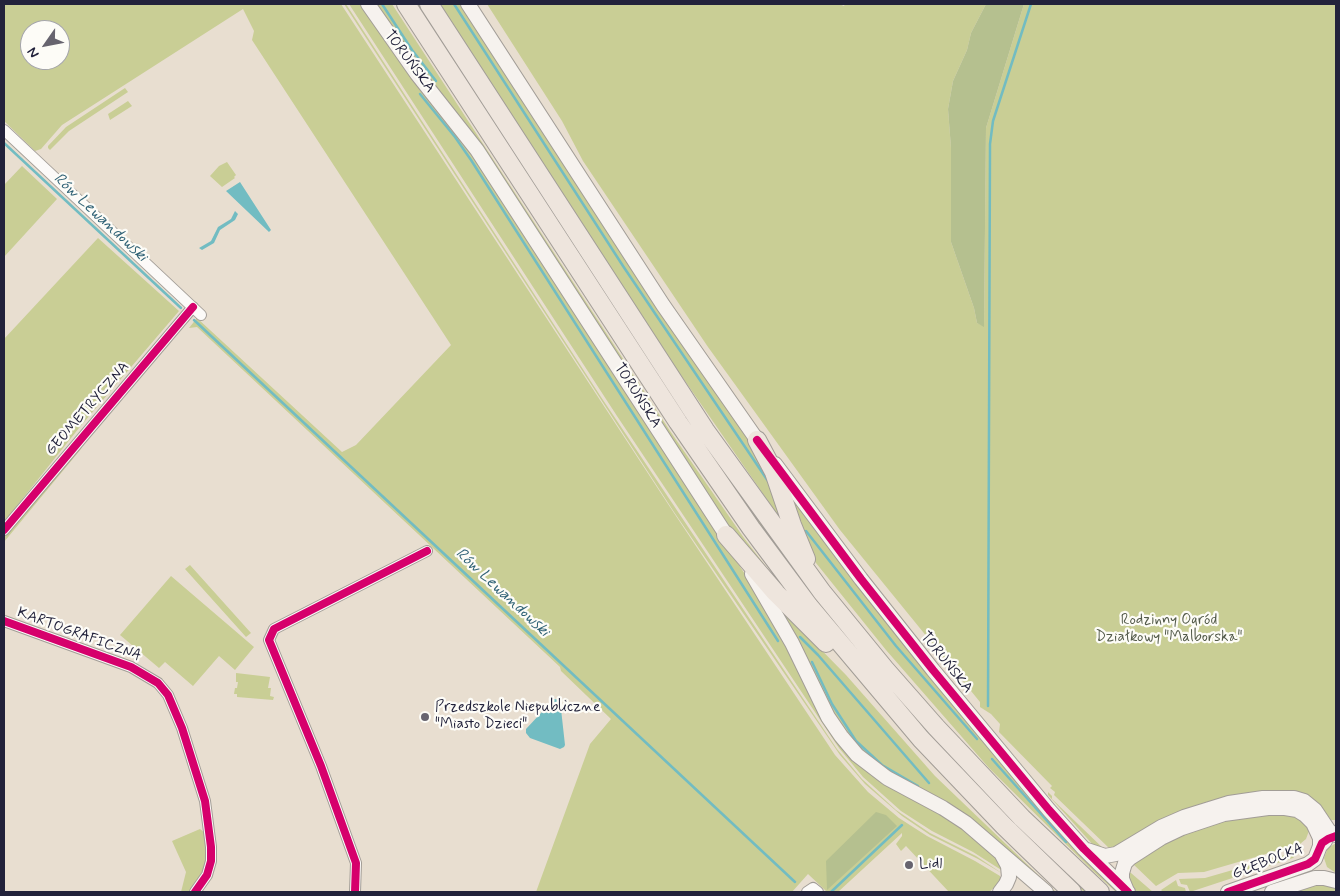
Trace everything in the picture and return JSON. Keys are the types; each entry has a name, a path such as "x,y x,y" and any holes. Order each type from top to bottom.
{"highway":[{"name":"TORUŃSKA","path":"406,4 678,422 751,528 803,598 871,682 921,739 971,792 1072,892"},
{"path":"429,4 705,430 822,592 885,669 936,727 1022,818 1100,892"},
{"path":"756,440 774,472 794,530 822,592"},
{"path":"726,535 782,599 834,651 871,682"}],"street":[{"name":"TORUŃSKA","path":"368,4 417,74 477,150 762,591 789,636 828,717 848,745 869,765 883,775 955,815 997,848 1044,891"},
{"name":"TORUŃSKA","path":"468,4 663,305 756,440 861,579 933,670 1049,810 1084,849 1127,892"},
{"path":"4,130 201,315"},
{"name":"GEOMETRYCZNA","path":"4,530 193,307"},
{"path":"355,892 356,863 353,854 321,766 270,640 274,629 427,552"},
{"name":"KARTOGRAFICZNA","path":"4,621 131,667 158,683 168,695 182,728 206,801 211,861 207,875 195,892"},
{"path":"1084,849 1105,856 1116,854 1149,834 1184,817 1229,803 1263,798 1294,798 1304,801 1316,810 1329,831 1336,836"},
{"path":"1127,892 1122,879 1122,873 1125,863 1130,858 1161,838 1182,828 1224,814 1268,808 1297,810 1313,823 1320,838 1319,850"},
{"name":"GŁĘBOCKA","path":"1228,892 1304,866 1314,860 1327,840 1336,836"},
{"path":"997,848 1009,870 1008,881 1001,891"},
{"name":"GŁĘBOCKA","path":"1319,850 1320,870 1333,880"},
{"name":"GŁĘBOCKA","path":"1272,892 1315,878 1333,880"},
{"path":"1001,891 1013,884 1023,882 1030,882 1044,891"},
{"path":"807,892 813,888 818,892"}],"green space":[{"path":"4,4 341,4 668,504 835,755 868,792 899,818 927,836 1000,876 1000,880 995,887 989,892 949,892 906,846 901,851 896,844 902,833 838,892 826,891 808,874 792,892 536,892 590,744 611,719 561,671 560,667 197,327 189,328 197,318 342,452 356,445 451,345 252,40 254,31 243,9 62,125 41,149 35,151 4,121"},
{"path":"344,4 346,4 601,397 837,749 862,779 896,810 930,833 976,856 1003,874 930,835 902,816 865,784 840,755 674,512"},
{"path":"349,4 361,4 396,56 473,155 763,602 827,726 955,822 994,854 1006,873 901,811 863,777 839,748 617,416"},
{"path":"375,4 392,4 670,431 744,538 800,611 729,527 474,135 421,70"},
{"path":"415,4 419,4 657,371 729,478 789,561 1088,892 1084,892 1019,831 926,732 808,591 766,536 673,401"},
{"path":"440,4 463,4 760,454 788,530 676,368"},
{"name":"Rodzinny Ogród Działkowy \"Malborska\"","path":"487,4 839,4 844,6 845,4 986,4 971,33 967,50 953,81 948,109 951,148 951,242 974,308 977,323 984,326 986,128 1024,4 1336,4 1336,820 1331,820 1328,816 1326,818 1315,801 1306,795 1117,849 1110,849 1054,795 1055,792 1050,788 1052,786 999,732 1000,724 991,714 980,707 980,702 840,530 708,347 583,161 562,121"},
{"path":"986,4 1024,4 986,128 984,327 977,323 974,308 951,242 951,148 948,109 953,81 967,50 971,33"},
{"path":"125,88 128,92 69,131 50,150 48,148 66,127"},
{"path":"128,101 132,106 110,120 108,114"},
{"path":"227,162 236,175 235,178 222,187 210,176 219,166"},
{"path":"22,166 57,199 4,257 4,185"},
{"path":"98,238 179,311 79,428 4,522 4,339"},
{"path":"85,439 81,449 4,542 4,536"},
{"path":"787,492 1121,892 1116,892 1094,872 989,768 886,650 816,563 807,547"},
{"path":"190,565 251,633 246,637 185,569"},
{"path":"171,576 254,647 235,670 219,656 193,686 165,662 159,668 120,635"},
{"path":"770,593 789,617 846,675 935,776 1056,892 1052,892 913,787 870,759 842,730"},
{"path":"236,673 270,677 268,688 271,688 270,696 274,697 273,700 237,697 237,694 234,694 238,682 236,682"},
{"path":"1048,792 1052,799 1106,851 1095,847 1048,795"},
{"path":"876,812 886,815 897,826 827,890 826,861"},
{"path":"1253,814 1291,815 1299,818 1310,828 1306,839 1300,844 1204,872 1178,873 1156,886 1132,863 1144,853 1204,825"},
{"path":"200,829 205,833 208,855 205,867 190,892 181,892 186,872 172,841"},
{"path":"1336,843 1336,873 1327,867 1324,858 1328,848"},
{"path":"1295,852 1296,855 1293,858 1190,892 1187,885 1181,884 1179,879 1205,878"},
{"path":"1126,870 1153,892 1135,892 1129,887"},
{"path":"1176,880 1178,886 1185,888 1186,892 1163,892 1161,890"},
{"path":"1310,884 1336,886 1336,888 1335,891 1331,892 1285,892"}],"water":[{"path":"240,182 271,230 269,232 226,191"},
{"path":"235,211 238,214 235,220 220,230 214,243 202,250 199,248 211,241 218,227 231,219"},
{"path":"554,699 560,700 565,745 560,749 530,738 526,733 526,729"}],"waterway":[{"path":"382,4 412,50 436,81"},
{"path":"454,4 623,266 768,481"},
{"path":"988,706 990,144 993,121 1031,4"},
{"path":"420,94 471,160 778,641"},
{"name":"Rów Lewandowski","path":"4,143 181,308"},
{"name":"Rów Lewandowski","path":"194,320 795,882"},
{"path":"806,531 896,646 977,739"},
{"path":"800,637 818,655 929,783"},
{"path":"812,662 832,704 856,741 882,765 918,786"},
{"path":"992,759 1066,842"},
{"path":"831,892 902,825"}],"cycle path":[{"path":"4,530 193,307"},
{"path":"757,440 861,579 933,670 1049,810 1084,849 1128,892"},
{"path":"355,892 356,863 321,766 269,640 274,629 427,551"},
{"path":"4,621 131,667 158,683 168,695 182,728 205,801 211,861 207,875 195,892"},
{"path":"1228,892 1308,864 1315,859 1322,843 1336,836"}],"place":[{"name":"Przedszkole Niepubliczne \"Miasto Dzieci\"","path":"425,717"},
{"name":"Lidl","path":"909,865"}]}
